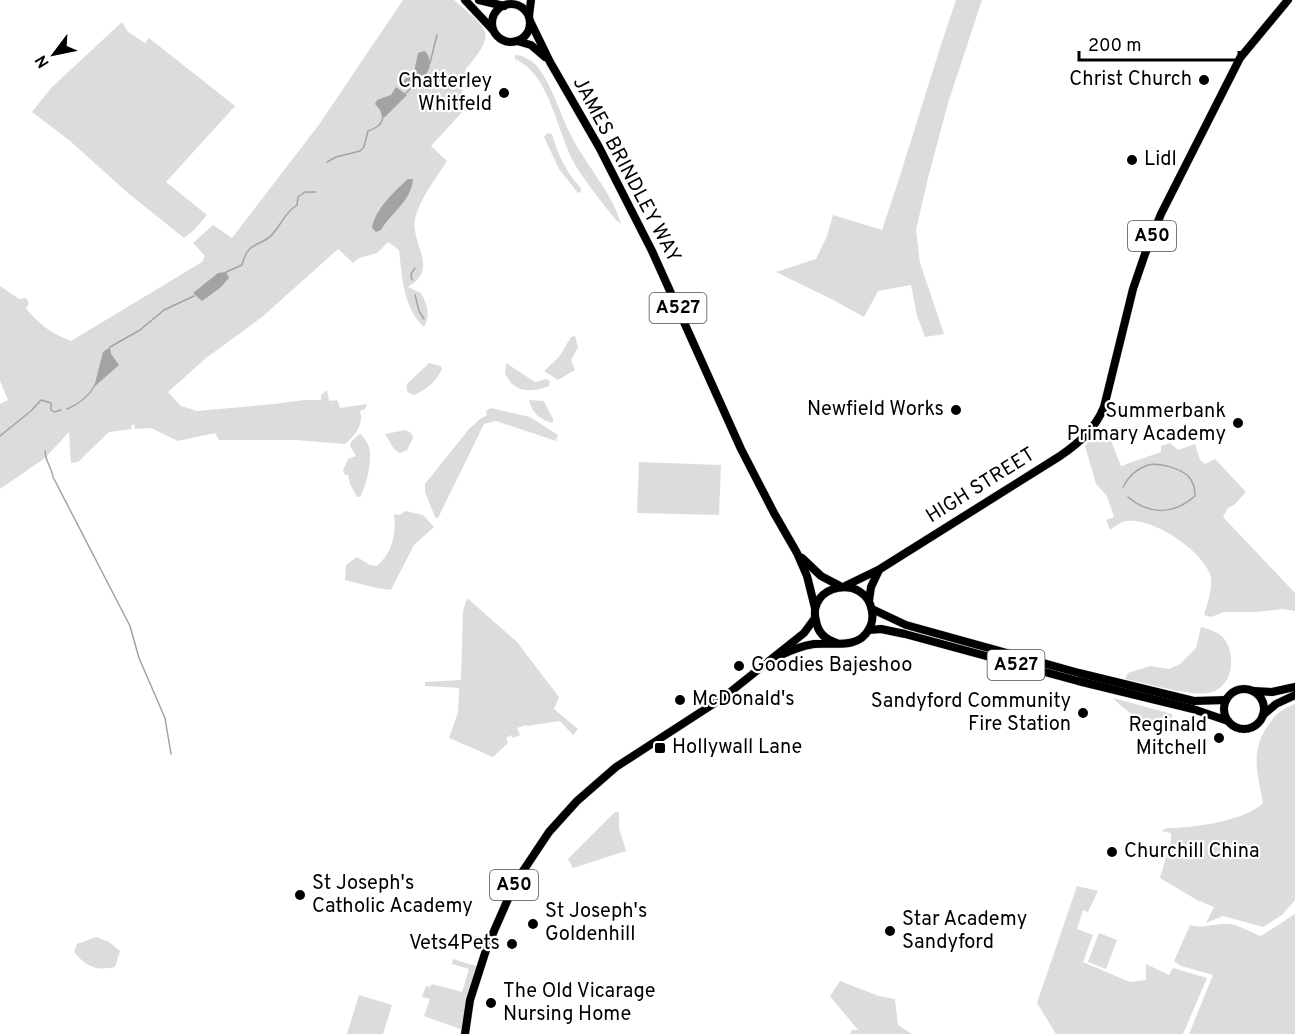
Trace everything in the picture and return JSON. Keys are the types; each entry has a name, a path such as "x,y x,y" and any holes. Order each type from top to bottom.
{"main road":[{"name":"A527","path":"465,0 501,39 511,42 518,41"},
{"path":"479,0 518,6 523,9 530,20"},
{"path":"518,41 527,34 531,0"},
{"name":"HIGH STREET","path":"843,586 880,569 1060,456 1084,438 1095,425 1104,407 1133,290 1161,214 1240,58 1288,0"},
{"path":"494,31 494,16 508,4"},
{"name":"JAMES BRINDLEY WAY","path":"530,20 550,62 623,194 660,267 741,449 797,553 808,578 815,608"},
{"name":"JAMES BRINDLEY WAY","path":"518,41 538,50 550,62"},
{"name":"JAMES BRINDLEY WAY","path":"797,553 821,576 843,586"},
{"path":"772,659 797,647 851,643 860,639 869,630 872,618 871,587 880,569"},
{"path":"843,586 860,591 870,605"},
{"name":"A50","path":"815,608 827,591 843,586"},
{"name":"A527","path":"870,605 906,625 1079,673 1194,701 1226,700"},
{"path":"815,608 815,618 820,633 837,644"},
{"name":"A50","path":"465,1034 470,1000 487,947 515,883 549,832 576,801 616,767 724,697 804,633 815,618"},
{"name":"A527","path":"869,630 881,629 914,637 1193,709 1228,721"},
{"path":"1295,687 1272,692 1237,690 1231,693 1226,700 1224,711 1228,721 1236,728 1248,729 1258,723 1263,715 1276,704 1295,695"},
{"path":"1253,691 1262,700 1263,715"}],"shaded area":[{"path":"403,0 454,0 482,25 485,32 482,47 465,70 467,72 462,95 466,108 431,146 447,161 416,215 414,225 423,263 418,279 408,287 421,293 425,301 428,313 424,327 412,311 408,301 399,250 388,242 377,253 359,258 353,263 338,249 262,317 206,358 168,392 181,406 197,411 321,400 321,395 327,390 329,401 337,400 340,408 367,404 365,409 360,411 360,425 352,437 345,444 295,440 219,440 215,433 178,441 151,428 135,429 134,424 131,426 132,429 109,432 78,462 71,463 69,432 45,458 0,489 0,404 8,400 0,381 0,286 19,299 26,298 29,303 26,309 37,320 46,328 71,341 202,262 205,256 193,243 213,225 232,238 318,126"},
{"path":"956,0 982,0 948,103 916,230 920,263 944,334 925,337 917,316 911,285 878,291 864,317 776,272 816,259 827,236 833,215 882,230"},
{"path":"122,22 128,32 145,43 149,38 235,106 166,182 207,215 184,238 128,193 69,140 32,112 51,88"},
{"path":"425,51 429,57 429,67 424,77 410,89 402,82 414,72 418,53"},
{"path":"515,55 532,61 542,72 573,139 612,201 621,224 574,163 545,90 537,77 515,59"},
{"path":"396,87 407,95 385,117 382,117 375,104 377,100 391,95"},
{"path":"547,133 552,134 563,163 581,188 581,192 578,193 559,169 544,137"},
{"path":"408,179 413,179 412,187 405,200 381,230 376,232 372,228 377,214 386,201"},
{"path":"226,272 229,278 202,301 193,293 218,273"},
{"path":"575,336 578,347 571,360 575,370 558,380 544,371 559,357 571,337"},
{"path":"110,347 111,354 119,365 94,387 103,352"},
{"path":"429,363 441,366 440,374 423,390 414,395 410,393 407,390 407,384"},
{"path":"506,363 535,382 546,379 550,381 549,386 532,390 518,388 505,374"},
{"path":"529,400 544,401 553,423 537,415"},
{"path":"491,408 530,417 558,435 556,441 496,421 484,424 438,518 435,517 425,492 425,484 469,429 487,415 486,411"},
{"path":"406,430 412,434 413,438 407,450 400,453 394,449 385,434"},
{"path":"1098,430 1108,433 1121,466 1161,452 1161,446 1170,443 1178,450 1195,444 1200,460 1205,464 1215,459 1246,492 1228,508 1223,517 1295,593 1295,611 1283,609 1224,612 1211,617 1204,615 1210,595 1210,574 1196,554 1185,544 1146,523 1122,522 1110,530 1106,520 1114,517 1107,496 1096,484 1085,446"},
{"path":"359,434 368,446 370,458 364,487 360,497 357,497 348,475 345,475 343,470 348,459 356,456 350,446"},
{"path":"639,462 721,465 719,515 637,513"},
{"path":"405,511 423,515 434,527 414,545 391,590 345,580 346,565 357,557 370,565 377,566 382,561 392,542 394,514 400,515"},
{"path":"467,598 517,642 559,697 554,709 578,729 573,735 560,721 526,725 517,728 520,735 506,738 508,743 493,757 449,738 458,712 459,688 425,686 425,682 461,680 463,611"},
{"path":"1201,627 1220,635 1225,640 1231,654 1228,677 1219,688 1212,692 1194,693 1125,679 1128,673 1150,666 1169,669 1180,664 1196,648"},
{"path":"1113,698 1172,714 1173,724 1179,733 1143,721"},
{"path":"1295,704 1295,900 1282,915 1263,927 1223,916 1206,923 1214,907 1197,900 1160,878 1171,841 1171,833 1161,831 1167,828 1190,827 1232,819 1263,803 1257,770 1257,750 1260,740 1274,717"},
{"path":"615,812 619,812 619,828 626,851 573,868 568,859"},
{"path":"1077,886 1098,891 1088,912 1083,910 1077,929 1093,935 1083,962 1130,982 1146,980 1146,964 1169,975 1173,968 1207,978 1183,1034 1056,1034 1037,1003"},
{"path":"1295,914 1295,1034 1189,1034 1213,975 1181,966 1174,961 1190,925 1229,924 1261,936"},
{"path":"1099,933 1117,940 1106,969 1088,962"},
{"path":"96,937 109,942 120,951 115,967 92,967 74,952 77,944"},
{"path":"453,959 479,967 463,1030 424,1016 430,999 422,997 426,986 430,987 432,984 462,992 469,969 452,964"},
{"path":"840,981 879,996 895,999 898,1025 912,1034 850,1034 852,1030 858,1030 830,996"},
{"path":"359,995 392,1005 383,1034 347,1034"}],"waterway":[{"path":"430,63 437,35"},
{"path":"406,93 410,89"},
{"path":"327,162 336,157 360,151 364,147 368,131 378,126 383,117"},
{"path":"226,272 242,265 248,251 271,236 287,214 297,205 298,197 305,192 316,192"},
{"path":"412,280 411,274 415,268"},
{"path":"415,295 419,311 424,319"},
{"path":"110,347 140,330 164,310 194,296"},
{"path":"67,409 76,405 90,393 95,385"},
{"path":"0,436 41,400 51,403 51,410 54,412 61,410"},
{"path":"45,451 53,477 130,626 139,658 165,718 171,754"},
{"path":"1123,487 1140,469 1158,464 1186,474 1194,486 1195,493 1195,496 1187,502 1162,510 1145,507 1128,497"}],"place":[{"name":"Christ Church","path":"1204,80"},
{"name":"Chatterley Whitfeld","path":"504,93"},
{"name":"Lidl","path":"1132,160"},
{"name":"Newfield Works","path":"956,410"},
{"name":"Summerbank Primary Academy","path":"1238,423"},
{"name":"Goodies Bajeshoo","path":"739,666"},
{"name":"McDonald's","path":"680,700"},
{"name":"Sandyford Community Fire Station","path":"1083,713"},
{"name":"Reginald Mitchell","path":"1219,738"},
{"name":"Hollywall Lane","path":"660,748"},
{"name":"Churchill China","path":"1112,852"},
{"name":"St Joseph's Catholic Academy","path":"300,895"},
{"name":"St Joseph's Goldenhill","path":"533,924"},
{"name":"Star Academy Sandyford","path":"890,931"},
{"name":"Vets4Pets","path":"512,944"},
{"name":"The Old Vicarage Nursing Home","path":"491,1003"}]}
